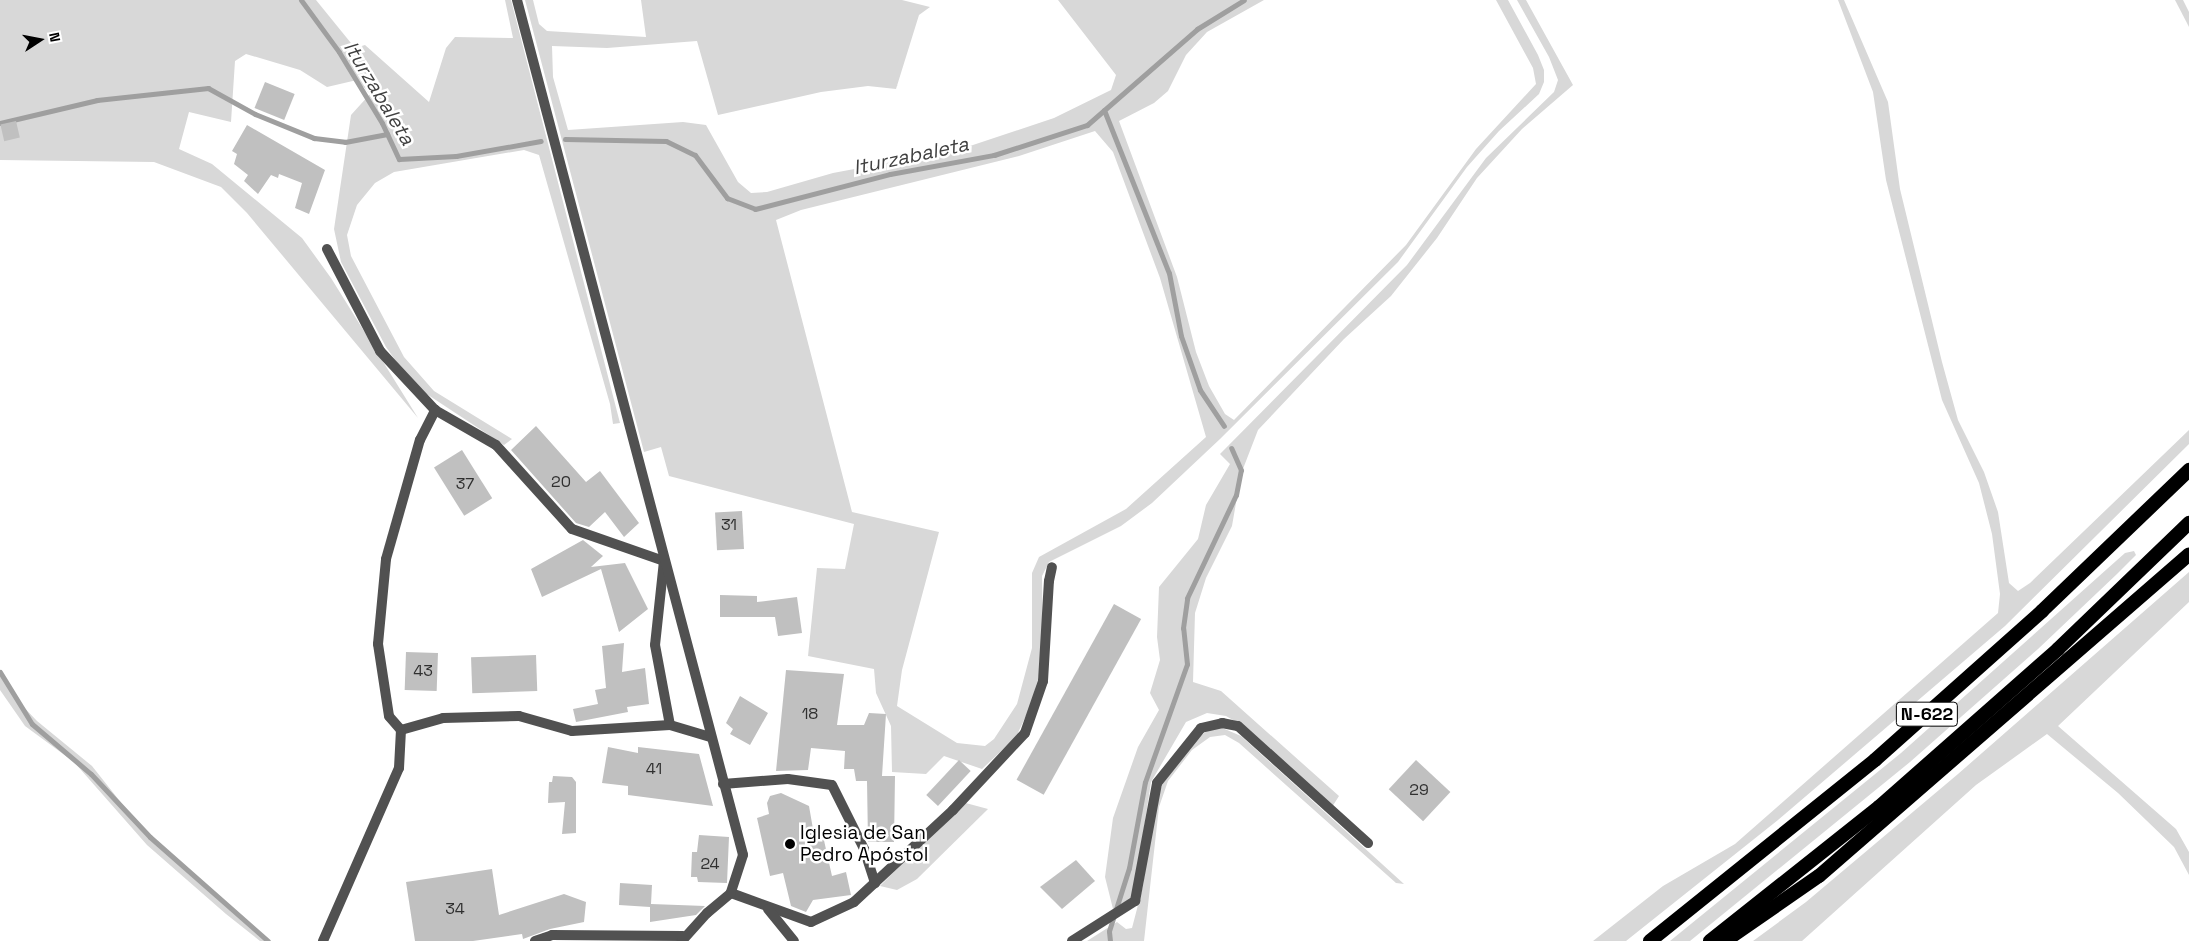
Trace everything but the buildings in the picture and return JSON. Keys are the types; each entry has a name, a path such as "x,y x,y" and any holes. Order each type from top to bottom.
{"highway":[{"name":"N-622","path":"1650,941 1875,760 2042,611 2189,470"},
{"name":"N-622","path":"1710,941 1878,807 2058,649 2189,523"},
{"path":"1725,941 1819,876 2189,554"}],"street":[{"path":"517,0 710,737 743,855 731,893 683,939 552,935 535,941"},
{"path":"327,249 380,351 435,410 496,445 572,529 664,560"},
{"path":"322,941 399,768 401,730 389,716 378,644 386,559 420,440 435,410"},
{"path":"664,560 655,645 670,725"},
{"path":"731,893 767,909 811,922 854,902 953,810 1024,733 1042,681 1049,581 1052,567"},
{"path":"401,730 443,718 518,716 572,731 670,725 710,737"},
{"path":"1072,941 1135,901 1157,783 1201,728 1222,723 1238,726 1368,842"},
{"path":"723,784 788,779 832,785 864,849 874,883"},
{"path":"767,909 794,941"}],"shaded area":[{"path":"0,0 316,0 355,48 365,45 429,102 446,48 455,37 513,38 505,0 511,0 620,423 613,424 610,404 539,155 524,150 394,172 375,183 357,205 347,235 351,256 404,357 434,391 512,439 504,445 413,385 386,347 341,262 334,229 351,115 370,94 357,80 327,87 300,70 246,54 235,61 231,122 189,112 179,149 212,164 302,238 331,278 418,418 247,213 221,187 154,162 0,160"},
{"path":"525,0 533,0 539,24 547,31 646,37 641,0 902,0 930,7 919,15 896,89 868,86 821,92 718,115 697,41 607,48 552,46 553,77 568,130 683,122 706,125 738,182 751,193 767,192 833,173 961,149 1054,118 1111,90 1116,75 1058,0 1264,0 1207,32 1186,55 1168,91 1154,103 1119,121 1177,277 1196,352 1209,386 1225,414 1234,420 1406,245 1476,149 1536,84 1533,68 1496,0 1508,0 1538,55 1544,70 1544,82 1539,94 1499,131 1467,167 1398,262 1220,439 1152,503 1121,526 1049,562 1042,576 1043,662 1030,707 1016,737 982,769 944,756 926,774 892,772 891,726 876,693 874,669 808,656 817,568 845,569 854,524 669,476 661,447 644,452","holes":["1095,131 1113,152 1160,278 1206,437 1126,509 1039,557 1032,573 1032,648 1017,704 994,739 985,746 957,743 897,706 902,670 939,532 852,512 776,220 801,210 1019,156"]},
{"path":"1517,0 1526,0 1573,85 1522,129 1477,178 1437,238 1391,296 1344,339 1258,430 1241,474 1232,526 1206,578 1195,613 1193,682 1221,691 1339,796 1332,807 1240,724 1226,716 1207,713 1186,722 1151,782 1135,887 1130,899 1113,909 1105,877 1113,818 1138,747 1159,710 1150,693 1160,660 1157,637 1159,587 1198,539 1206,505 1230,464 1220,454 1407,265 1486,158 1554,92 1558,80 1549,57"},
{"path":"1838,0 1844,0 1888,102 1900,189 1942,362 1958,420 1984,472 1998,512 2009,583 2018,591 2030,583 2189,430 2189,444 2005,626 1778,820 1626,941 1593,941 1663,886 1735,844 1998,613 2000,594 1992,534 1979,483 1942,400 1886,180 1873,92"},
{"path":"2175,0 2183,0 2189,12 2189,27"},
{"path":"2134,551 2136,555 2038,649 1910,762 1690,941 1670,941 1901,753 2125,553"},
{"path":"2189,572 2189,602 2058,726 2176,829 2189,852 2189,875 2174,847 2118,793 2047,734 1976,785 1802,941 1753,941 1806,902 1958,774"},
{"path":"0,673 14,697 37,721 92,766 138,824 171,857 270,941 260,941 147,845 74,762 25,726 0,690"},
{"path":"1220,727 1241,736 1404,884 1396,883 1239,743 1225,735 1210,737 1192,750 1168,781 1159,807 1144,941 1087,941 1117,922 1126,929 1132,928 1143,886 1153,813 1162,785 1194,741 1208,730"},
{"path":"962,802 988,809 917,879 897,890 880,886"}],"waterway":[{"name":"Iturzabaleta","path":"301,0 339,52 382,123 399,159 456,156 541,141"},
{"name":"Iturzabaleta","path":"565,139 666,141 695,155 727,198 755,209 890,174 994,155 1087,125 1197,29 1244,0"},
{"path":"0,123 97,100 208,88 255,114 314,138 345,142 387,134"},
{"path":"1104,110 1169,273 1181,336 1200,390 1224,426"},
{"path":"1110,941 1109,931 1129,868 1145,782 1187,664 1183,628 1187,598 1236,495 1241,470 1231,448"},
{"path":"0,672 32,724 91,774 150,837 268,941"}],"place":[{"name":"Iglesia de San Pedro Apóstol","path":"790,844"}]}
